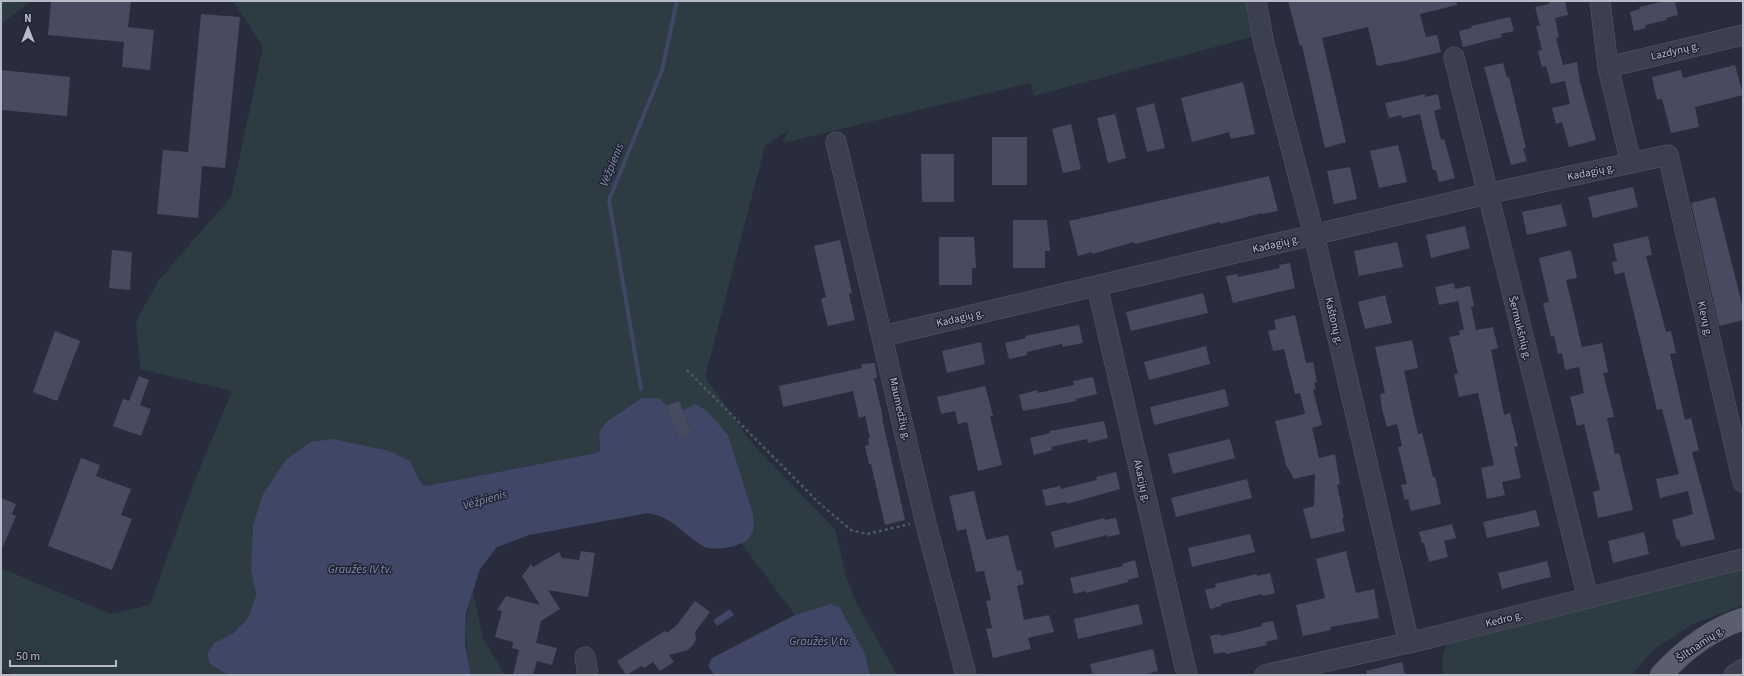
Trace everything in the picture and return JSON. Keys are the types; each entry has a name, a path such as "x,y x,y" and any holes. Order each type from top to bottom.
{"main road":[{"name":"Šiltnamių g.","path":"1661,675 1674,661 1698,642 1731,622 1743,619"}],"street":[{"name":"Kaštonų g.","path":"1256,1 1264,44 1314,235 1409,643"},
{"path":"1600,1 1608,67 1631,164"},
{"name":"Lazdynų g.","path":"1608,67 1743,35"},
{"name":"Šermukšnių g.","path":"1454,57 1588,598"},
{"name":"Maumedžių g.","path":"836,142 883,336 926,524 966,675"},
{"name":"Kadagių g.","path":"883,336 1487,194 1668,155"},
{"name":"Klevų g.","path":"1668,155 1743,482"},
{"name":"Akacijų g.","path":"1097,286 1188,675"},
{"name":"Kedro g.","path":"1265,675 1409,643 1743,559"},
{"path":"1734,675 1743,669"}],"path":[{"path":"687,370 707,388 819,503 851,530 867,534 910,524 926,524"}],"shaded area":[{"path":"1,1 31,1 1,24"},
{"path":"233,1 1245,1 1252,37 1034,96 1030,83 783,143 789,130 765,146 705,377 755,447 835,529 846,576 855,600 897,675 870,675 865,654 830,604 795,615 741,543 751,534 754,523 753,514 692,434 679,439 666,406 599,433 600,451 596,453 426,486 421,483 410,461 251,571 256,595 248,618 232,634 214,643 211,665 228,675 13,675 1,668 1,568 110,614 150,605 195,480 232,391 140,369 136,321 159,280 231,197 263,47"},
{"path":"1743,570 1743,605 1693,624 1653,650 1632,675 1443,675 1442,659 1446,645"},
{"path":"473,591 483,639 505,675 471,675 466,642 466,623"}],"water":[{"name":"Graužės IV tv.","path":"642,398 660,398 666,406 679,439 692,434 683,410 696,404 707,411 728,435 753,514 753,530 748,539 743,543 729,547 708,548 703,546 671,522 657,515 648,513 529,535 497,547 480,569 466,613 465,644 471,675 228,675 211,665 207,655 214,643 232,634 248,618 256,595 251,571 253,525 263,494 286,460 310,442 333,439 389,451 410,461 421,483 426,486 596,453 600,451 599,433 605,423"},
{"name":"Graužės V tv.","path":"830,604 840,608 865,654 870,675 714,675 708,666 712,658 795,615"},
{"path":"730,609 734,615 717,626 713,620"}],"building":[{"path":"51,1 131,1 128,27 154,30 150,70 122,67 124,42 48,35"},
{"path":"1288,1 1456,1 1457,5 1420,14 1426,37 1437,35 1441,52 1377,66 1368,27 1322,38 1346,142 1325,148 1302,45 1300,46"},
{"path":"1549,1 1565,1 1568,15 1555,18 1559,37 1556,38 1563,65 1577,62 1580,82 1596,140 1569,147 1562,122 1556,124 1552,108 1570,104 1565,81 1551,84 1546,66 1542,67 1538,51 1542,50 1536,26 1540,26 1535,7 1549,4"},
{"path":"1665,1 1675,1 1678,15 1666,18 1667,20 1645,25 1646,28 1634,31 1630,12 1640,9 1639,7"},
{"path":"201,14 240,17 225,168 202,166 198,218 157,214 163,150 188,152"},
{"path":"1510,17 1514,31 1501,34 1502,37 1463,47 1459,31 1472,28 1471,26"},
{"path":"1503,63 1507,78 1509,77 1526,148 1523,149 1527,161 1511,165 1484,67"},
{"path":"1735,65 1743,95 1695,107 1699,127 1671,133 1662,99 1657,100 1652,77 1681,70 1683,78"},
{"path":"1,70 70,77 67,116 1,110"},
{"path":"1243,82 1255,134 1231,139 1229,132 1192,142 1181,98"},
{"path":"1425,94 1425,97 1438,94 1441,109 1434,111 1441,140 1444,139 1455,178 1439,182 1436,170 1433,170 1420,114 1402,118 1401,115 1389,118 1385,103"},
{"path":"1154,103 1165,148 1147,152 1136,108"},
{"path":"1115,114 1126,158 1108,163 1097,118"},
{"path":"1071,124 1081,169 1063,173 1052,129"},
{"path":"992,137 1027,137 1027,185 992,185"},
{"path":"1398,145 1407,182 1379,188 1370,151"},
{"path":"921,154 954,154 954,202 922,202"},
{"path":"1350,167 1357,199 1334,204 1327,171"},
{"path":"1269,176 1278,211 1262,213 1220,224 1220,222 1135,244 1134,242 1092,254 1092,252 1078,256 1069,221"},
{"path":"1633,187 1638,207 1593,218 1588,197"},
{"path":"1715,197 1743,308 1743,320 1719,326 1691,203"},
{"path":"1561,204 1567,226 1527,235 1522,212"},
{"path":"1013,220 1047,220 1050,251 1045,251 1045,268 1013,268"},
{"path":"1465,226 1470,248 1431,258 1426,235"},
{"path":"1648,236 1652,255 1646,256 1666,332 1671,331 1676,353 1670,354 1685,420 1691,418 1699,450 1692,452 1715,539 1681,547 1679,539 1677,540 1672,520 1693,514 1688,491 1660,498 1656,479 1679,474 1662,409 1657,410 1624,272 1615,275 1612,262 1617,261 1613,244"},
{"path":"939,237 974,237 976,268 972,268 972,285 939,285"},
{"path":"840,240 852,293 849,294 855,320 828,326 821,299 826,297 814,246"},
{"path":"1397,242 1403,267 1359,276 1354,251"},
{"path":"112,250 132,252 130,290 109,288"},
{"path":"1571,250 1577,278 1566,280 1582,347 1602,343 1608,372 1603,373 1614,417 1607,418 1615,454 1619,453 1633,510 1598,518 1593,492 1600,490 1584,424 1577,426 1570,397 1584,393 1579,367 1565,370 1562,353 1558,354 1554,336 1551,337 1543,303 1549,302 1539,258"},
{"path":"1290,263 1295,288 1233,303 1226,276 1237,274 1238,277 1280,268 1279,265"},
{"path":"1454,283 1455,289 1470,286 1474,306 1471,307 1476,330 1493,327 1498,348 1491,350 1504,415 1510,413 1518,446 1514,447 1521,478 1502,482 1505,495 1487,499 1481,468 1494,465 1478,393 1459,397 1454,374 1458,374 1449,337 1460,335 1459,331 1464,329 1458,301 1439,305 1435,287"},
{"path":"1203,293 1208,313 1131,331 1126,312"},
{"path":"1385,295 1392,323 1365,329 1358,302"},
{"path":"1295,315 1306,363 1313,362 1317,382 1314,383 1316,389 1313,390 1322,425 1312,428 1319,458 1335,454 1340,484 1337,485 1344,518 1342,518 1345,531 1311,539 1303,509 1314,506 1315,474 1294,479 1286,465 1275,421 1305,414 1300,393 1295,394 1284,349 1273,351 1268,331 1276,329 1274,320"},
{"path":"1079,325 1083,343 1063,347 1062,344 1027,352 1027,355 1009,359 1005,343 1026,338 1025,336"},
{"path":"55,331 80,341 57,401 33,392"},
{"path":"1412,340 1418,368 1404,371 1418,434 1422,433 1441,504 1411,511 1408,499 1405,500 1401,485 1407,484 1398,447 1402,446 1397,424 1387,427 1382,409 1380,394 1385,393 1375,347"},
{"path":"981,342 985,364 947,373 942,351"},
{"path":"1206,346 1210,364 1149,380 1144,362"},
{"path":"875,363 877,378 874,378 905,520 885,525 871,464 869,464 865,446 869,445 868,438 870,438 865,416 859,418 853,391 783,407 779,386 862,368 861,364"},
{"path":"139,376 149,380 140,405 151,409 141,436 113,426 123,399 129,401"},
{"path":"1093,377 1097,394 1076,399 1076,401 1023,411 1019,395 1037,390 1038,393 1074,385 1073,381"},
{"path":"985,386 993,416 990,416 1002,465 978,471 967,422 958,424 955,411 941,414 937,397"},
{"path":"1225,389 1229,406 1154,425 1150,407"},
{"path":"679,401 692,434 679,439 666,406"},
{"path":"1104,421 1108,438 1088,443 1087,439 1051,447 1052,450 1034,455 1030,438 1050,433 1050,431"},
{"path":"1230,439 1235,458 1173,474 1168,454"},
{"path":"81,458 100,465 96,476 131,489 121,515 132,519 112,570 48,546"},
{"path":"1116,472 1120,489 1067,504 1066,502 1046,506 1042,490 1060,486 1061,489 1097,480 1096,477"},
{"path":"1247,479 1252,498 1176,517 1171,498"},
{"path":"974,491 986,540 1008,535 1017,571 1021,570 1024,584 1017,586 1024,620 1049,615 1054,632 1028,638 1031,649 993,658 986,629 992,628 986,601 991,600 984,571 976,572 966,529 957,531 949,496"},
{"path":"1,498 16,504 12,514 16,516 1,551"},
{"path":"1536,510 1540,526 1487,538 1483,522"},
{"path":"1104,518 1105,520 1116,518 1120,534 1108,537 1107,535 1055,548 1051,532"},
{"path":"1452,524 1456,538 1444,541 1448,557 1429,562 1424,543 1422,543 1419,532"},
{"path":"1644,532 1649,554 1613,563 1608,541"},
{"path":"1250,534 1255,552 1192,567 1188,548"},
{"path":"581,551 595,553 588,597 548,590 560,609 541,621 536,643 557,648 552,665 537,661 533,675 513,675 519,650 512,648 513,642 495,637 502,611 497,610 506,596 540,605 522,576 531,564 533,567 559,552 562,558 579,560"},
{"path":"1346,551 1356,593 1374,589 1379,618 1330,627 1331,630 1303,636 1296,605 1325,598 1316,559"},
{"path":"1135,560 1139,577 1128,580 1128,582 1086,593 1086,591 1074,594 1070,578 1123,566 1122,564"},
{"path":"1547,561 1551,577 1502,589 1498,573"},
{"path":"1270,573 1275,593 1262,596 1262,594 1221,604 1221,606 1210,609 1205,590 1216,587 1215,584 1257,574 1257,576"},
{"path":"695,601 710,612 695,632 696,639 693,645 688,650 669,655 674,662 660,671 653,662 644,668 642,666 626,675 617,661 665,631 667,633 677,625"},
{"path":"1138,604 1143,624 1078,639 1074,619"},
{"path":"1273,621 1278,639 1266,642 1267,645 1226,654 1225,652 1214,654 1210,636 1220,634 1221,636 1262,626 1262,623"},
{"path":"1153,649 1158,671 1144,675 1093,675 1090,664"},
{"path":"1402,662 1405,675 1367,675 1366,671"}],"waterway":[{"name":"Vėžpienis","path":"641,389 609,200 662,70 677,1"}]}
